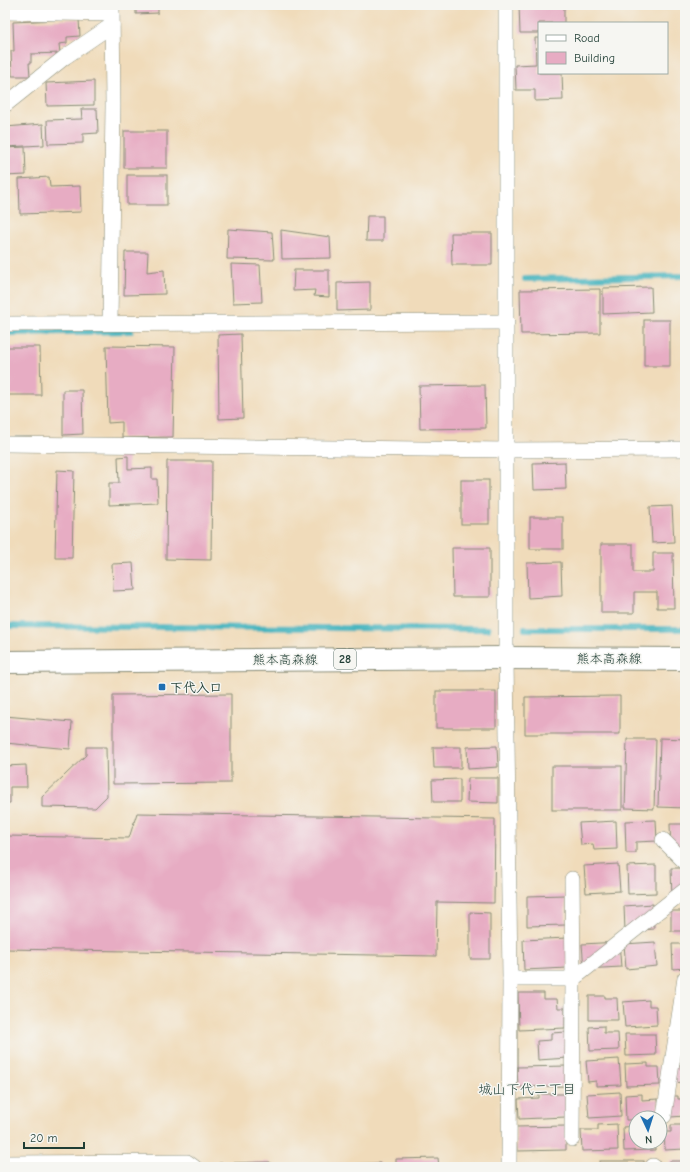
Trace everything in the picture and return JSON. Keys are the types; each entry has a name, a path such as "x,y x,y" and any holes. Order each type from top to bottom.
{"main road":[{"name":"熊本高森線","path":"5,662 506,658 685,659"}],"street":[{"path":"506,5 506,658 510,979 509,1167"},
{"path":"5,12 112,14"},
{"path":"110,323 113,106 112,14"},
{"path":"5,105 65,57 112,14"},
{"path":"5,324 507,322"},
{"path":"5,444 507,450 685,449"},
{"path":"663,840 685,862"},
{"path":"572,879 572,1139"},
{"path":"510,979 573,979 685,890"},
{"path":"665,1110 685,978"},
{"path":"5,1163 188,1162 194,1167"}],"building":[{"path":"136,5 158,5 158,13 136,14"},
{"path":"519,5 564,5 564,22 538,22 538,33 520,33"},
{"path":"79,19 80,36 67,37 67,43 59,44 60,53 31,54 31,63 29,63 30,76 12,76 11,51 14,51 13,22"},
{"path":"535,38 538,38 538,74 562,74 563,100 535,101 535,90 516,90 515,65 536,64"},
{"path":"6,48 9,84 5,84"},
{"path":"94,81 94,105 47,106 46,83"},
{"path":"81,109 97,109 98,133 83,134 83,143 48,144 47,120 82,119"},
{"path":"43,124 44,145 5,147 5,127"},
{"path":"124,131 167,131 167,168 124,168"},
{"path":"25,147 26,175 5,176 5,148"},
{"path":"127,175 167,175 167,205 127,205"},
{"path":"49,177 50,187 80,186 81,212 20,214 19,179"},
{"path":"367,216 383,216 383,241 366,241"},
{"path":"228,229 272,232 274,260 227,259"},
{"path":"281,230 330,237 331,258 282,259"},
{"path":"451,233 492,233 492,265 452,265"},
{"path":"125,252 148,252 147,272 164,270 165,294 124,295"},
{"path":"231,264 260,265 262,302 233,303"},
{"path":"294,270 329,270 329,297 314,296 315,290 293,291"},
{"path":"370,282 370,310 337,311 337,283"},
{"path":"651,287 652,312 603,314 603,288"},
{"path":"600,289 600,333 521,334 520,290"},
{"path":"644,320 670,320 670,366 644,366"},
{"path":"241,334 243,418 219,419 218,335"},
{"path":"106,346 175,347 173,437 122,438 122,422 108,423"},
{"path":"5,347 40,347 41,395 5,395"},
{"path":"485,385 486,428 420,429 419,386"},
{"path":"63,390 82,390 83,434 63,435"},
{"path":"128,456 128,469 152,468 152,479 157,479 158,503 109,505 109,483 119,483 118,457"},
{"path":"167,461 212,461 211,560 166,559"},
{"path":"565,462 566,489 534,490 533,463"},
{"path":"57,470 74,471 72,558 55,558"},
{"path":"461,480 489,480 489,524 461,524"},
{"path":"672,506 674,542 652,543 650,507"},
{"path":"530,517 563,517 563,549 530,549"},
{"path":"601,544 633,544 633,572 653,572 653,553 673,553 674,608 657,608 657,592 634,592 634,613 601,613"},
{"path":"452,548 490,548 490,597 453,597"},
{"path":"561,562 562,596 528,598 527,563"},
{"path":"133,563 135,590 113,591 112,564"},
{"path":"436,691 496,691 496,728 436,728"},
{"path":"231,694 231,783 113,784 113,695"},
{"path":"620,696 620,734 525,734 525,697"},
{"path":"5,716 72,722 70,749 5,743"},
{"path":"660,738 685,739 685,808 658,807"},
{"path":"627,739 656,739 654,809 625,808"},
{"path":"497,746 498,767 468,769 467,747"},
{"path":"86,747 106,747 107,796 95,808 42,807 42,797 86,755"},
{"path":"433,747 461,747 461,768 434,768"},
{"path":"26,765 27,787 10,787 10,803 5,803 5,766"},
{"path":"552,766 622,766 622,810 552,810"},
{"path":"468,778 498,778 498,803 467,802"},
{"path":"460,779 460,802 433,802 432,780"},
{"path":"137,813 495,819 494,903 437,902 436,956 5,949 6,836 129,838"},
{"path":"656,820 657,841 636,842 636,853 626,853 625,821"},
{"path":"616,821 617,849 594,850 593,844 581,845 579,823"},
{"path":"670,824 685,824 685,854 671,854"},
{"path":"618,864 620,891 586,893 584,866"},
{"path":"656,865 656,893 628,894 627,866"},
{"path":"671,868 685,868 685,899 672,899"},
{"path":"565,895 566,925 527,926 527,896"},
{"path":"653,904 654,929 625,931 624,906"},
{"path":"671,911 685,911 685,931 671,931"},
{"path":"470,912 490,913 490,959 470,959"},
{"path":"567,938 568,968 524,970 523,940"},
{"path":"619,942 621,967 584,969 582,944"},
{"path":"655,942 657,966 626,969 624,944"},
{"path":"672,944 685,944 685,968 673,969"},
{"path":"518,993 544,993 544,999 557,999 558,1008 565,1008 565,1028 519,1030"},
{"path":"589,996 617,998 618,1020 589,1020"},
{"path":"649,1000 649,1006 656,1006 657,1025 625,1027 623,1002"},
{"path":"604,1026 604,1033 618,1033 619,1050 590,1051 589,1027"},
{"path":"567,1032 568,1058 538,1060 537,1041 551,1040 551,1033"},
{"path":"625,1034 655,1034 656,1055 626,1056"},
{"path":"685,1035 685,1051 671,1051 671,1036"},
{"path":"619,1059 621,1085 596,1086 596,1081 588,1082 586,1061"},
{"path":"648,1063 648,1067 659,1067 660,1085 626,1086 625,1064"},
{"path":"685,1065 685,1082 670,1083 670,1066"},
{"path":"568,1066 568,1086 518,1087 517,1067"},
{"path":"620,1092 621,1116 589,1118 587,1094"},
{"path":"539,1094 566,1094 566,1117 519,1119 518,1099 539,1098"},
{"path":"642,1094 642,1100 658,1099 659,1110 628,1110 628,1120 626,1120 625,1095"},
{"path":"669,1096 678,1096 678,1099 685,1099 685,1116 671,1117"},
{"path":"617,1124 618,1150 582,1151 581,1130 598,1130 598,1125"},
{"path":"671,1125 685,1125 685,1149 668,1150 668,1132 671,1132"},
{"path":"566,1126 566,1150 517,1151 516,1127"},
{"path":"623,1127 628,1127 628,1150 655,1150 624,1151"},
{"path":"438,1158 439,1167 396,1167 396,1159"},
{"path":"600,1161 644,1161 644,1167 600,1167"},
{"path":"670,1161 685,1161 685,1167 670,1167"},
{"path":"270,1162 270,1167 219,1167 219,1163"},
{"path":"380,1163 380,1167 331,1167 331,1164"}],"waterway":[{"path":"525,279 685,276"},
{"path":"5,333 131,331"},
{"path":"5,626 488,629"},
{"path":"525,629 685,629"}],"place":[{"name":"下代入口","path":"162,687"}],"district":[{"name":"城山下代二丁目","path":"527,1089"}]}
